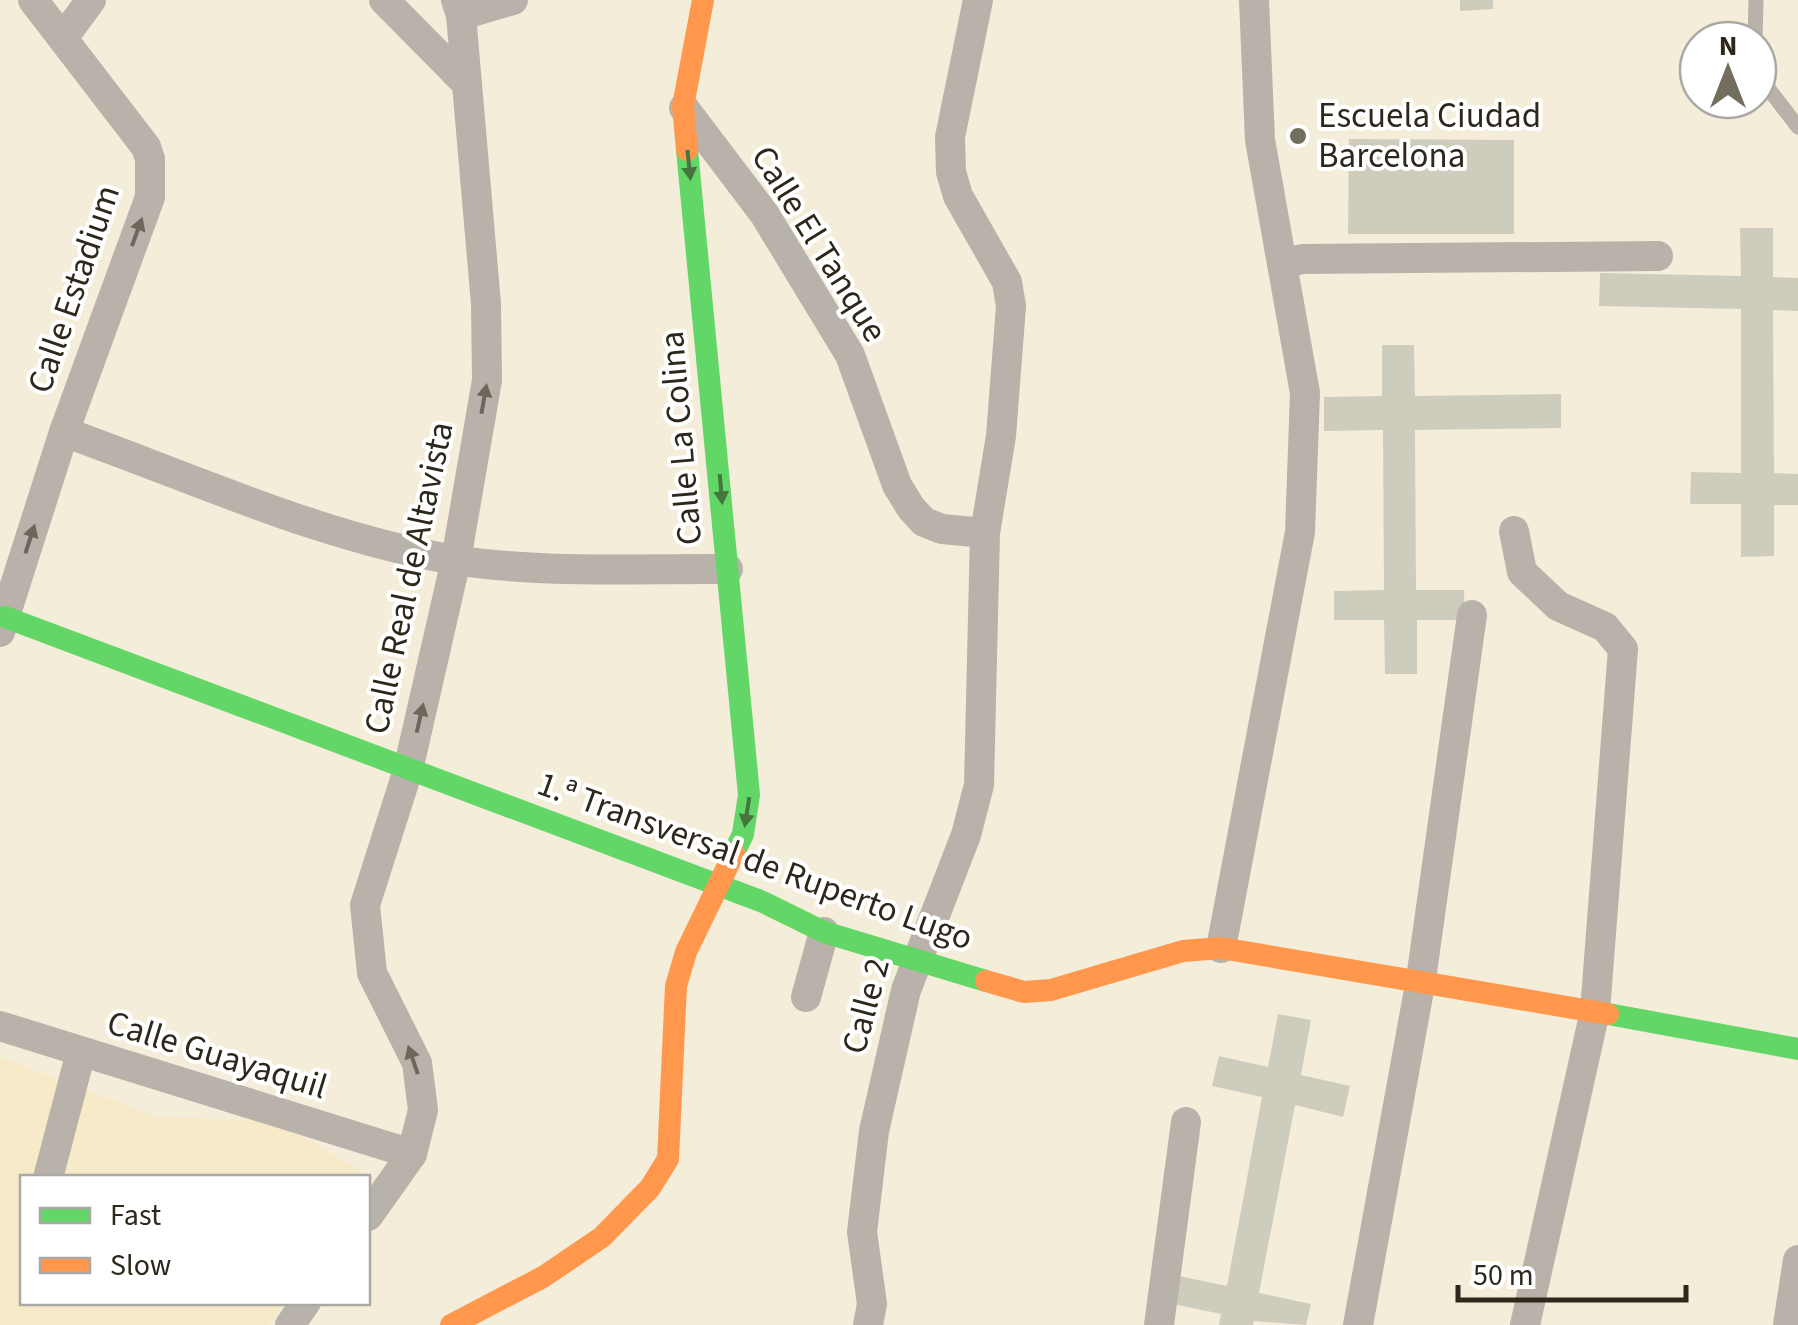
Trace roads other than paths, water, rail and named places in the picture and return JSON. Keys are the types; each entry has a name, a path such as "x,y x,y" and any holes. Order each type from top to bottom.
{"street":[{"name":"Calle Estadium","path":"3,624 64,432 150,197 146,146 33,0"},
{"path":"63,38 91,0"},
{"path":"384,0 467,84"},
{"path":"458,8 514,0"},
{"name":"Calle La Colina","path":"451,1325 488,1308 597,1240 628,1215 654,1184 668,1159 676,986 686,952 743,834 749,795 683,106 703,0"},
{"path":"978,0 950,138 951,172 958,196 1007,282 1011,306 1001,436 985,533"},
{"path":"1221,948 1300,532 1305,393 1260,140 1254,0"},
{"name":"Calle Real de Altavista","path":"412,1154 423,1110 416,1063 372,973 365,905 408,770 456,560 487,380 486,304 458,8"},
{"name":"Calle El Tanque","path":"683,106 765,214 850,355 896,485 910,508 924,522 942,529 985,533"},
{"path":"1282,264 1302,260 1658,256"},
{"path":"64,432 361,538 456,560 563,568 728,569"},
{"path":"1514,531 1522,572 1558,606 1604,626 1623,649 1594,1011 1524,1325"},
{"name":"Calle 2","path":"868,1325 872,1304 862,1232 874,1131 916,961 966,835 979,785 985,533"},
{"path":"1358,1325 1421,979 1472,615"},
{"name":"1.ª Transversal de Ruperto Lugo","path":"3,624 408,770 724,878 824,932 1024,992 1051,990 1184,951 1221,948 1421,979 1798,1049"},
{"path":"806,996 824,932"},
{"name":"Calle Guayaquil","path":"0,1026 412,1154"},
{"path":"49,1175 81,1052"},
{"path":"1159,1325 1186,1122"},
{"path":"370,1213 412,1154"},
{"path":"1788,1325 1798,1260"}],"lane":[{"path":"1778,101 1798,127"}],"place":[{"name":"Escuela Ciudad Barcelona","path":"1298,136"}]}
